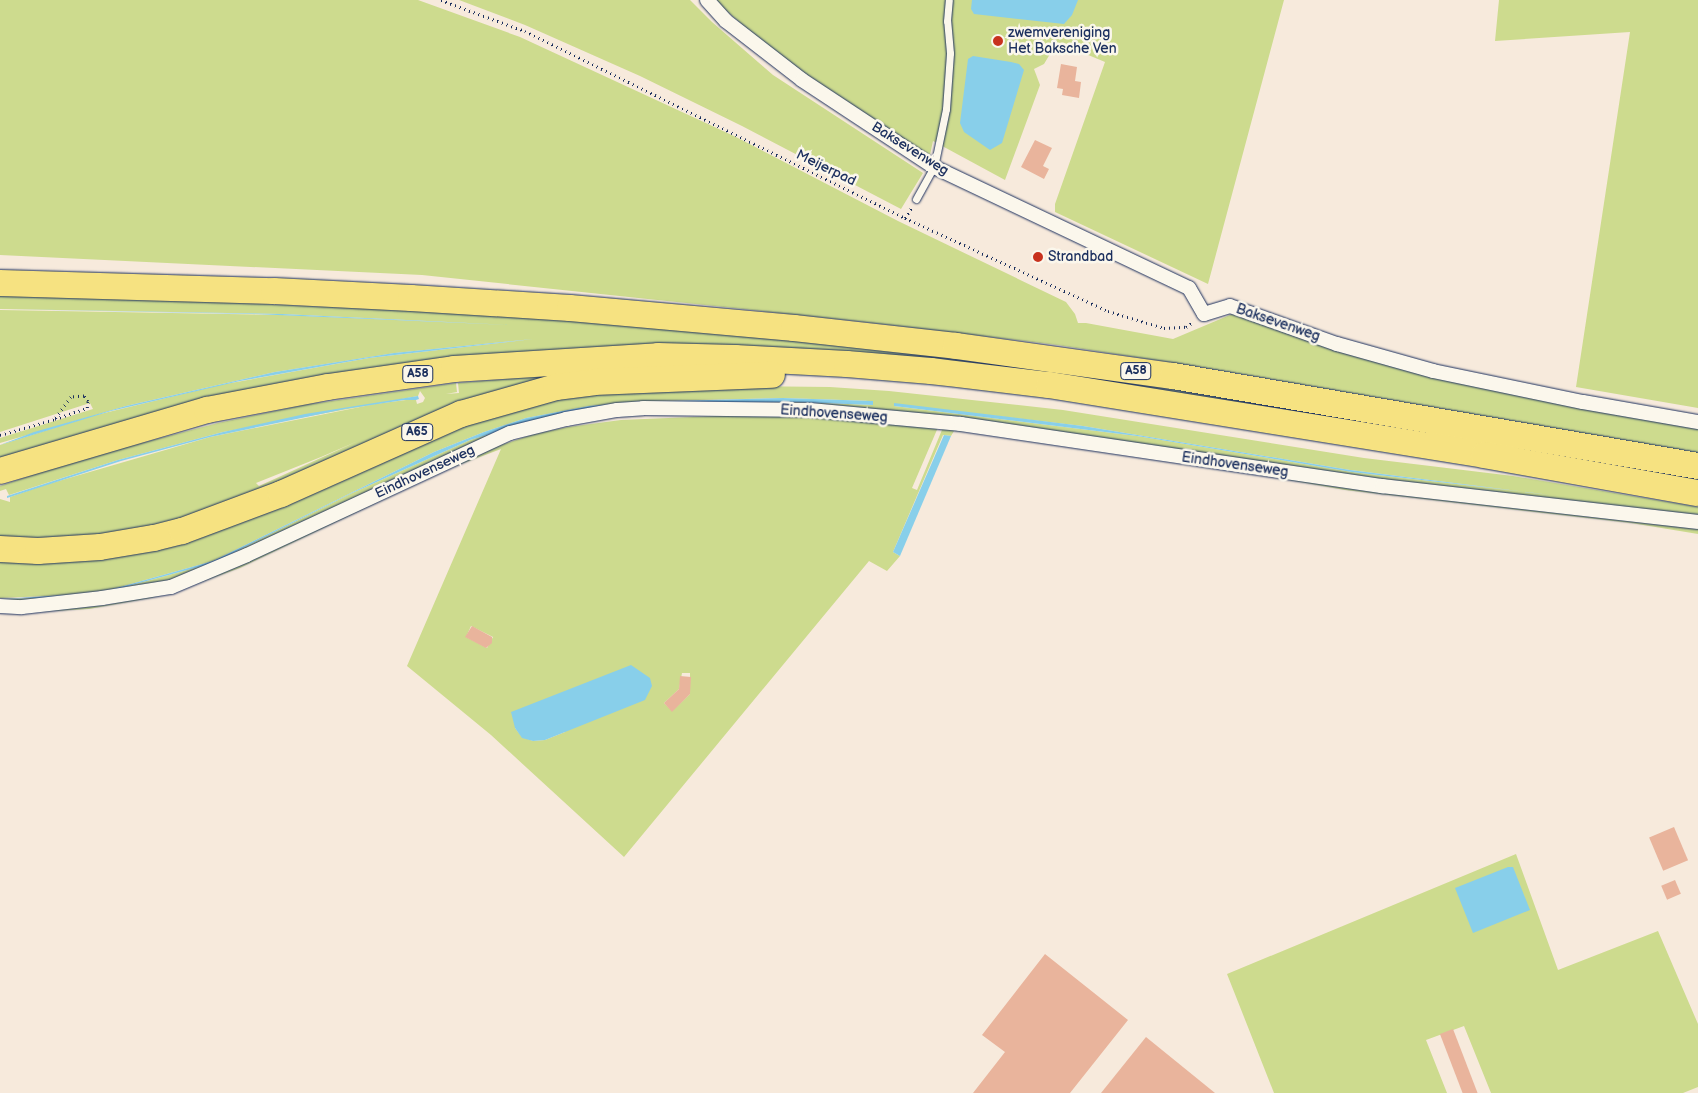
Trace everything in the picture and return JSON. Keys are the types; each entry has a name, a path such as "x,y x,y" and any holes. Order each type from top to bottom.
{"highway":[{"name":"A58","path":"0,267 102,286"},
{"name":"A58","path":"0,283 411,298 570,308 813,330 956,346 1173,376 1698,466"},
{"name":"A58","path":"0,471 207,410 328,387 454,369 658,356 847,364 1049,384 1464,452 1698,493"},
{"name":"A65","path":"0,549 38,551 100,547 144,540 182,531 281,494 461,414 556,387 631,380 792,375 847,364"}],"street":[{"name":"Baksevenweg","path":"708,0 726,21 802,80 934,167 1189,288 1204,314 1230,306 1337,344 1433,370 1583,402 1698,422"},
{"name":"Eindhovenseweg","path":"0,606 22,607 102,598 171,587 247,556 510,433 566,419 617,410 643,408 810,410 961,424 1382,486 1698,522"}],"lane":[{"path":"916,199 934,167 946,109 950,53 946,21 949,0"}],"path":[{"name":"Meijerpad","path":"441,0 525,31 905,218 1108,311 1164,328 1186,327 1204,314"},
{"path":"0,435 54,419 86,408 88,401 84,396 71,398 54,419"}],"green space":[{"path":"0,0 418,0 520,37 736,137 898,221 1066,302 1075,314 1078,323 1173,339 1237,312 1301,336 1698,428 1698,453 1193,366 1057,345 864,322 422,275 0,255"},
{"path":"459,0 690,0 712,22 773,75 923,173 901,209 742,126 640,76 525,25"},
{"path":"714,0 1284,0 1208,284 1055,212 1055,204 1105,62 1062,44 1053,49 1044,64 1034,69 1040,85 1005,180 933,141 930,155 905,140 785,62"},
{"path":"1499,0 1698,0 1698,408 1576,387 1630,32 1495,41"},
{"path":"0,292 598,319 1034,365 1698,476 1698,482 1276,410 579,350 0,462 0,445 92,416 220,385 369,358 533,339 395,353 275,372 126,406 0,443 0,438 93,409 90,403 0,432 0,310 282,315 531,326 282,314 0,309"},
{"path":"567,374 603,376 174,528 0,545 0,499 10,502 10,497 45,485 210,437 375,404 416,400 417,404 423,402 425,398 420,391 418,396 223,432 118,460 9,495 6,489 0,491 0,486 77,460 218,423 304,405 456,383 457,392 446,394 459,393 458,383","holes":["358,441 259,486 256,483"]},
{"path":"739,386 830,387 889,391 1063,410 1364,458 1513,476 1698,507 1698,519 1345,477 1108,439 939,418 826,409 659,411 563,421 497,439 358,500 227,563 158,587 88,600 0,603 0,599 68,597 106,592 213,563 350,494 470,440 546,417 600,408 660,403 797,402 873,405 873,401 783,398 653,401 589,406 526,418 434,452 213,561 106,591 69,595 0,598 0,561 44,562 84,560 143,552 198,537 261,514 436,435 519,406 599,392","holes":["894,404 1083,426 1350,470 1551,495 1352,472 1137,436 894,406"]},
{"path":"716,416 808,416 939,425 912,488 917,490 944,425 1698,526 1698,534 1631,523 1345,490 1191,463 990,433 954,431 951,436 943,435 893,552 900,556 887,571 869,561 624,857 491,735 407,666 501,449 443,471 240,568 174,592 89,609 19,613 106,605 141,598 498,446 534,434 568,427 621,420","holes":["471,626 493,637 487,648 466,637","682,673 690,673 690,694 672,711 664,703 679,689","515,728 565,732 545,740 533,741 522,737"]},
{"path":"1516,854 1558,970 1658,931 1698,1024 1698,1087 1683,1093 1491,1093 1464,1026 1426,1040 1447,1093 1274,1093 1227,974"}],"water":[{"path":"972,0 1078,0 1072,15 1064,24 974,14 971,9"},
{"path":"973,56 1019,64 1024,70 1002,143 990,150 964,132 960,123 968,59"},
{"path":"0,309 282,314 531,326 252,314"},
{"path":"533,339 369,358 240,381 111,411 0,445 34,432 126,406 275,372 394,353"},
{"path":"418,396 419,399 416,400 404,400 345,409 210,437 121,461 7,498 7,496 118,460 223,432 305,414"},
{"path":"783,398 873,401 873,405 797,402 660,403 600,408 546,417 470,440 350,494 213,563 106,592 68,597 0,599 106,591 213,561 434,452 526,418 589,406 637,402"},
{"path":"894,403 1083,426 1350,470 1551,495 1352,472 1137,436 894,406"},
{"path":"944,435 951,436 900,556 893,552"},
{"path":"631,665 650,678 652,686 645,700 545,740 533,741 522,738 515,728 511,712"},
{"path":"1508,867 1513,867 1530,910 1473,933 1455,888"}],"building":[{"path":"1061,64 1077,67 1075,81 1081,82 1079,98 1062,95 1063,89 1057,88"},
{"path":"1035,140 1052,148 1043,166 1049,169 1044,179 1021,167"},
{"path":"472,626 492,637 492,643 486,648 465,637"},
{"path":"680,676 691,677 690,694 672,712 664,703 679,689"},
{"path":"1674,827 1688,860 1663,871 1649,838"},
{"path":"1675,880 1681,894 1667,900 1661,886"},
{"path":"1045,954 1128,1020 1070,1093 973,1093 1005,1052 982,1035"},
{"path":"1453,1029 1478,1093 1463,1093 1440,1034"},
{"path":"1146,1037 1215,1093 1101,1093"}],"place":[{"name":"zwemvereniging Het Baksche Ven","path":"998,41"},
{"name":"Strandbad","path":"1038,257"}]}
